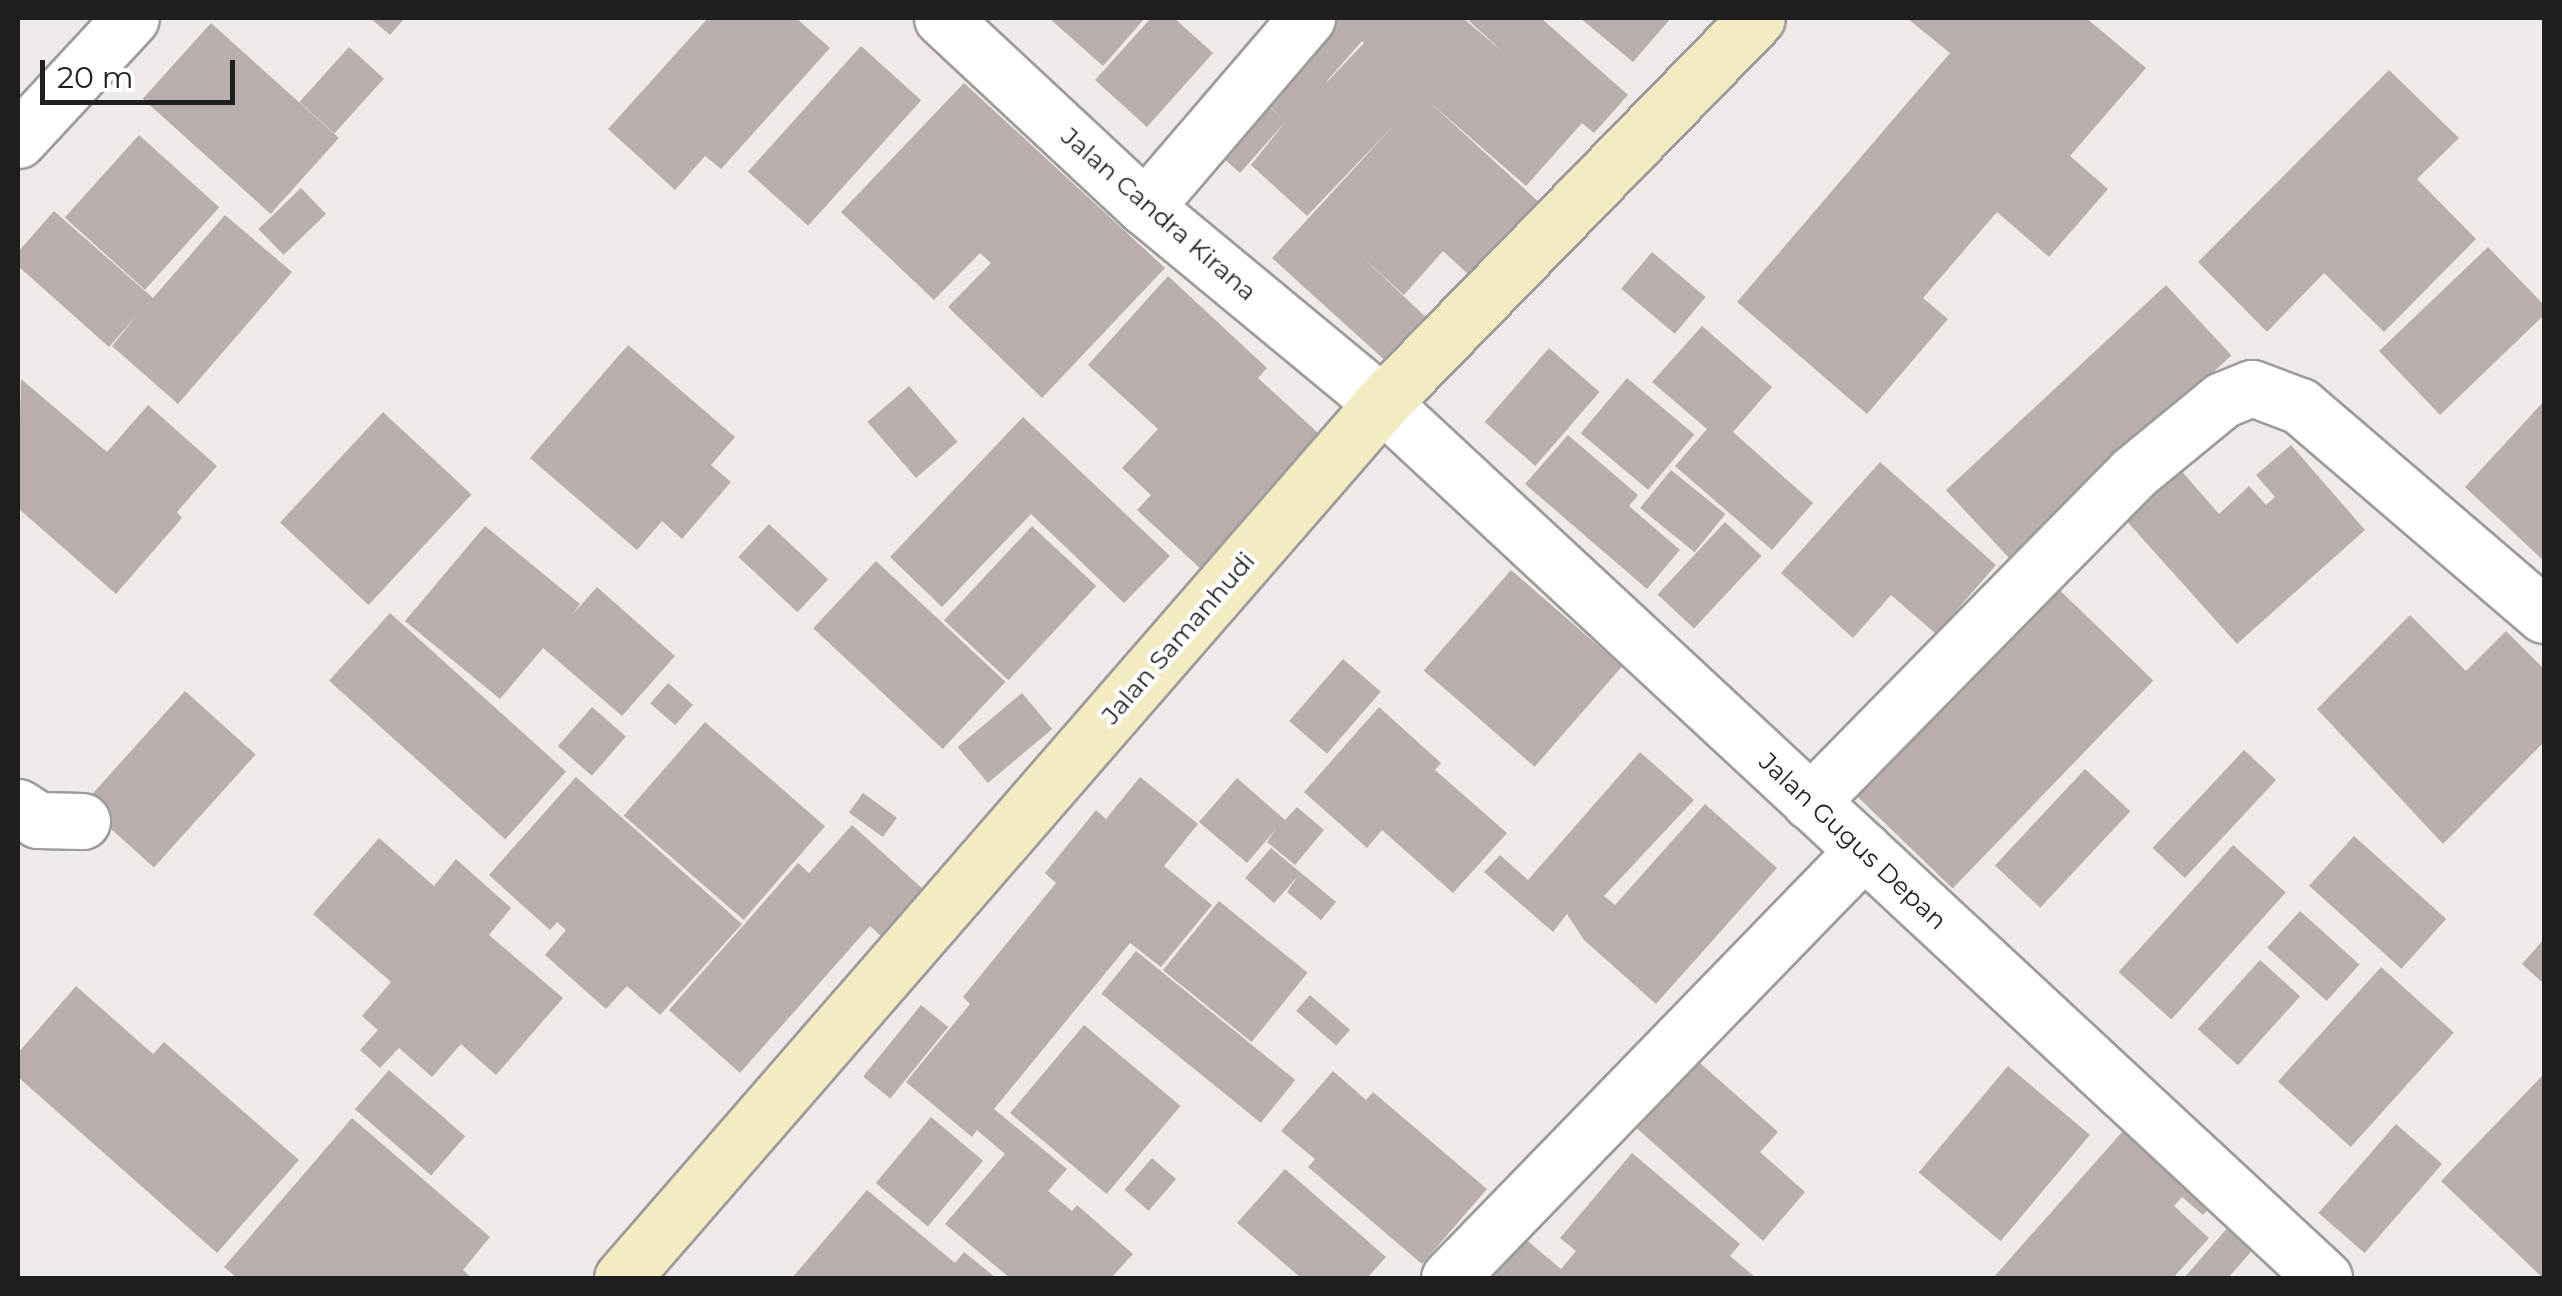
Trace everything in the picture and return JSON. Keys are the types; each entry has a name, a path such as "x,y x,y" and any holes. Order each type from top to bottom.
{"street":[{"path":"18,140 131,18"},
{"name":"Jalan Candra Kirana","path":"942,18 1145,207 1382,403"},
{"path":"1145,207 1307,18"},
{"name":"Jalan Samanhudi","path":"622,1278 1382,403 1757,18"},
{"path":"1810,802 2132,474 2222,400 2252,388 2300,406 2544,614"},
{"name":"Jalan Gugus Depan","path":"1382,403 2324,1278"},
{"path":"18,807 38,820 82,821"},
{"path":"1449,1278 1864,850"}],"building":[{"path":"370,18 405,18 390,35"},
{"path":"708,18 796,18 830,48 721,169 705,156 675,190 608,129"},
{"path":"1049,18 1145,18 1103,66"},
{"path":"1151,18 1174,18 1213,53 1147,127 1095,80"},
{"path":"1315,18 1463,18 1504,53 1466,18 1541,18 1628,95 1594,133 1582,123 1526,186 1425,98 1542,205 1469,275 1443,251 1404,295 1359,254 1430,321 1390,365 1272,258 1395,124 1307,216 1251,165 1287,120 1240,173 1204,141 1250,89 1283,119 1251,88","holes":["1362,41 1327,82 1326,82"]},
{"path":"1580,18 1671,18 1633,62"},
{"path":"1907,18 2086,18 2146,68 2070,156 2108,189 2049,257 1997,212 1923,298 1948,319 1867,414 1737,302 1950,53"},
{"path":"211,23 339,138 271,214 143,99"},
{"path":"861,46 921,100 808,226 748,172"},
{"path":"349,47 384,78 334,133 299,102"},
{"path":"2389,70 2459,138 2417,179 2476,239 2384,332 2324,273 2267,332 2198,262"},
{"path":"964,83 1165,268 1042,398 948,307 991,263 980,253 934,300 841,212"},
{"path":"139,135 219,207 145,290 65,217"},
{"path":"301,188 326,214 284,255 259,229"},
{"path":"54,211 153,298 225,215 292,272 178,404 112,346 137,315 109,347 18,266 18,252"},
{"path":"2488,247 2544,305 2544,315 2440,415 2379,351"},
{"path":"1652,252 1706,297 1675,334 1621,289"},
{"path":"1168,276 1267,368 1258,378 1329,443 1202,570 1137,510 1151,495 1122,468 1158,429 1088,365"},
{"path":"2166,285 2231,355 2011,560 1946,490"},
{"path":"1702,326 1772,387 1733,432 1813,503 1772,550 1675,466 1707,429 1652,382"},
{"path":"628,345 735,437 711,465 731,482 682,539 662,521 637,550 530,458"},
{"path":"1549,348 1600,392 1535,466 1485,422"},
{"path":"1627,378 1694,435 1648,490 1581,433"},
{"path":"21,379 107,452 148,405 217,466 177,512 182,518 116,594 18,508"},
{"path":"909,386 958,442 916,478 867,422"},
{"path":"2544,401 2544,561 2465,487"},
{"path":"383,412 471,495 369,605 280,522"},
{"path":"1023,417 1170,556 1124,603 1031,514 942,607 890,557"},
{"path":"1568,435 1638,495 1629,506 1680,550 1647,589 1525,484"},
{"path":"2291,445 2365,530 2237,644 2123,517 2178,467 2219,514 2249,486 2266,505 2275,497 2256,475"},
{"path":"1880,462 1996,565 1936,634 1891,595 1853,638 1781,573"},
{"path":"1671,470 1725,514 1695,552 1640,508"},
{"path":"1725,522 1762,556 1694,629 1657,594"},
{"path":"769,524 828,579 798,612 738,557"},
{"path":"485,526 580,604 573,614 597,587 675,656 622,716 543,648 500,699 405,621"},
{"path":"1032,526 1096,586 1008,680 944,620"},
{"path":"876,561 1005,682 943,749 813,628"},
{"path":"1511,570 1622,666 1535,767 1424,670"},
{"path":"2044,575 2153,681 1953,888 1843,783"},
{"path":"390,613 566,772 505,839 329,681"},
{"path":"2410,615 2466,671 2506,631 2544,669 2544,742 2443,844 2317,709"},
{"path":"1343,659 1381,692 1327,754 1289,721"},
{"path":"668,683 693,705 675,725 650,703"},
{"path":"185,691 256,755 154,868 83,804"},
{"path":"1022,693 1052,729 988,783 958,747"},
{"path":"592,707 626,737 592,776 558,746"},
{"path":"1379,707 1441,763 1435,770 1507,833 1453,893 1382,830 1367,848 1304,792"},
{"path":"705,722 825,826 744,920 624,816"},
{"path":"2244,750 2276,780 2185,878 2153,848"},
{"path":"1640,752 1694,800 1604,896 1615,905 1705,804 1777,868 1656,1004 1584,940 1567,914 1553,932 1484,872 1500,855 1528,880"},
{"path":"2085,769 2130,811 2040,908 1995,866"},
{"path":"576,777 742,924 660,1015 627,986 606,1009 545,955 566,930 557,922 550,930 489,875"},
{"path":"1140,777 1198,824 1164,866 1212,905 1161,967 1130,943 994,1109 1067,1169 1048,1191 1072,1211 1077,1205 1133,1254 1111,1278 1010,1278 945,1224 1005,1154 977,1130 972,1137 906,1082 970,1004 963,997 1056,883 1045,873 1096,810 1106,819"},
{"path":"1237,778 1285,820 1297,807 1324,830 1295,865 1267,842 1277,828 1247,863 1199,822"},
{"path":"863,793 897,818 883,837 849,812"},
{"path":"852,825 924,890 882,937 870,926 740,1073 669,1010 798,863 809,873"},
{"path":"2354,836 2446,919 2401,969 2309,886"},
{"path":"379,838 434,886 456,859 511,908 489,935 563,998 496,1075 461,1044 432,1077 399,1048 380,1068 360,1050 378,1030 362,1016 391,982 313,914"},
{"path":"2233,845 2286,893 2171,1020 2119,972"},
{"path":"1271,848 1336,902 1321,920 1287,892 1298,876 1274,903 1245,878"},
{"path":"1219,901 1308,973 1252,1042 1163,970"},
{"path":"2300,911 2359,965 2327,1001 2267,947"},
{"path":"2544,939 2544,984 2522,964"},
{"path":"1136,951 1295,1080 1261,1123 1101,994"},
{"path":"2260,960 2300,996 2238,1065 2198,1029"},
{"path":"2381,967 2454,1033 2351,1147 2278,1081"},
{"path":"76,986 153,1054 164,1042 299,1160 217,1253 18,1077 18,1053"},
{"path":"1310,995 1350,1030 1336,1046 1296,1011"},
{"path":"921,1005 948,1027 890,1099 863,1076"},
{"path":"1084,1025 1181,1106 1107,1194 1010,1113"},
{"path":"1683,1048 1778,1132 1760,1152 1805,1192 1763,1241 1622,1115"},
{"path":"2008,1066 2090,1135 2001,1241 1919,1172"},
{"path":"389,1070 465,1136 431,1176 355,1109"},
{"path":"1333,1071 1366,1100 1373,1092 1487,1189 1422,1264 1308,1167 1315,1159 1281,1131"},
{"path":"2544,1074 2544,1278 2543,1278 2441,1181"},
{"path":"931,1117 983,1161 928,1227 876,1183"},
{"path":"352,1118 490,1237 463,1270 472,1278 237,1278 224,1267"},
{"path":"2130,1123 2215,1202 2203,1215 2182,1197 2174,1206 2209,1238 2173,1278 1993,1278"},
{"path":"2396,1124 2442,1164 2365,1253 2319,1213"},
{"path":"1632,1153 1740,1244 1730,1256 1756,1278 1470,1278 1512,1228 1561,1269 1576,1251 1560,1238"},
{"path":"1152,1158 1176,1179 1149,1211 1124,1190"},
{"path":"1285,1169 1386,1257 1367,1278 1301,1278 1237,1223"},
{"path":"867,1190 955,1263 964,1252 996,1278 792,1278"},
{"path":"2230,1225 2256,1246 2228,1278 2184,1278"}]}
